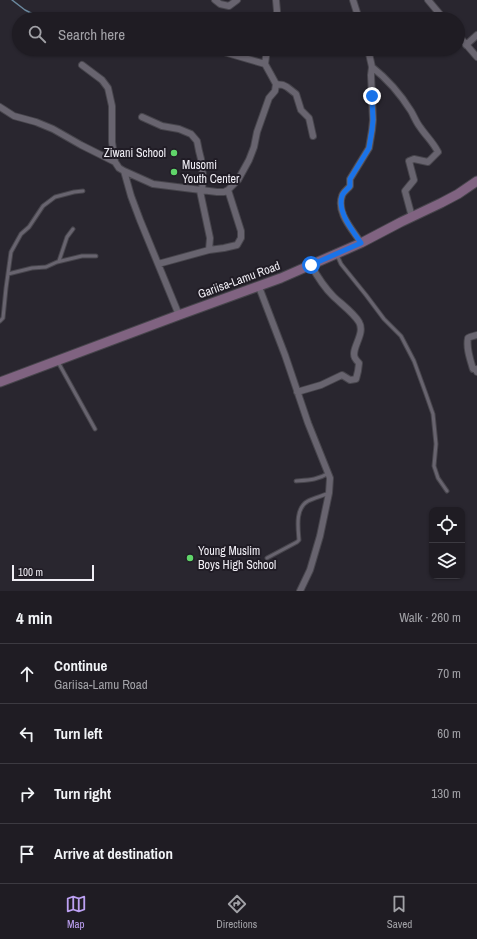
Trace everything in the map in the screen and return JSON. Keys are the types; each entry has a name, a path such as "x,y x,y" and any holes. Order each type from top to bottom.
{"street":[{"path":"215,0 220,4 229,6 237,0"},
{"path":"276,0 277,12"},
{"path":"353,0 357,12"},
{"path":"428,0 438,12"},
{"path":"477,35 466,45 477,57"},
{"path":"238,56 265,64"},
{"path":"82,65 102,80 108,88 112,106 112,142 115,162 119,168 153,184 201,191 224,192 238,180 249,160 269,98 275,91 276,84 265,64 266,56"},
{"path":"361,243 345,218 341,198 342,194 350,186 350,179 369,148 373,120 372,67 370,56"},
{"path":"372,67 380,73 396,91 438,152 428,162 414,159 409,161 414,180 405,191 412,217"},
{"path":"276,84 283,85 296,94 301,110 309,118 313,136"},
{"path":"0,107 14,116 36,122 53,129 115,162"},
{"path":"142,117 162,126 179,129 192,134 197,141 203,176 201,191 210,238 209,250"},
{"path":"124,171 140,220 179,315"},
{"name":"Gariisa-Lamu Road","path":"0,382 179,315 259,287 361,243 458,194 477,181"},
{"path":"158,264 209,250 237,245 241,231 228,190"},
{"path":"298,392 321,385 342,375 349,380 356,379 359,363 354,356 354,350 360,337 361,328 359,322 320,281 311,265"},
{"path":"259,287 285,355 308,423 331,481 320,536 310,570 300,591"},
{"path":"477,335 468,338 468,352 473,369 476,369 477,372"}],"lane":[{"path":"0,320 3,318 11,252 22,234 30,227 43,206 55,197 83,191"},
{"path":"59,261 68,237 73,229"},
{"path":"336,254 341,264 384,319 400,336 414,361 433,414 436,444 434,466 438,478 447,491"},
{"path":"8,274 32,268 46,267 59,261 82,256 96,256"},
{"path":"58,361 95,429"},
{"path":"296,481 321,478 329,473"},
{"path":"267,558 299,540 298,527 300,509 306,502 329,493"}],"waterway":[{"path":"12,0 29,12"}],"place":[{"name":"Ziwani School","path":"174,153"},
{"name":"Musomi Youth Center","path":"174,172"},
{"name":"Young Muslim Boys High School","path":"190,558"}],"route":[{"path":"311,265 361,243 345,218 341,198 342,194 350,186 350,179 369,148 373,120 372,96"}]}
